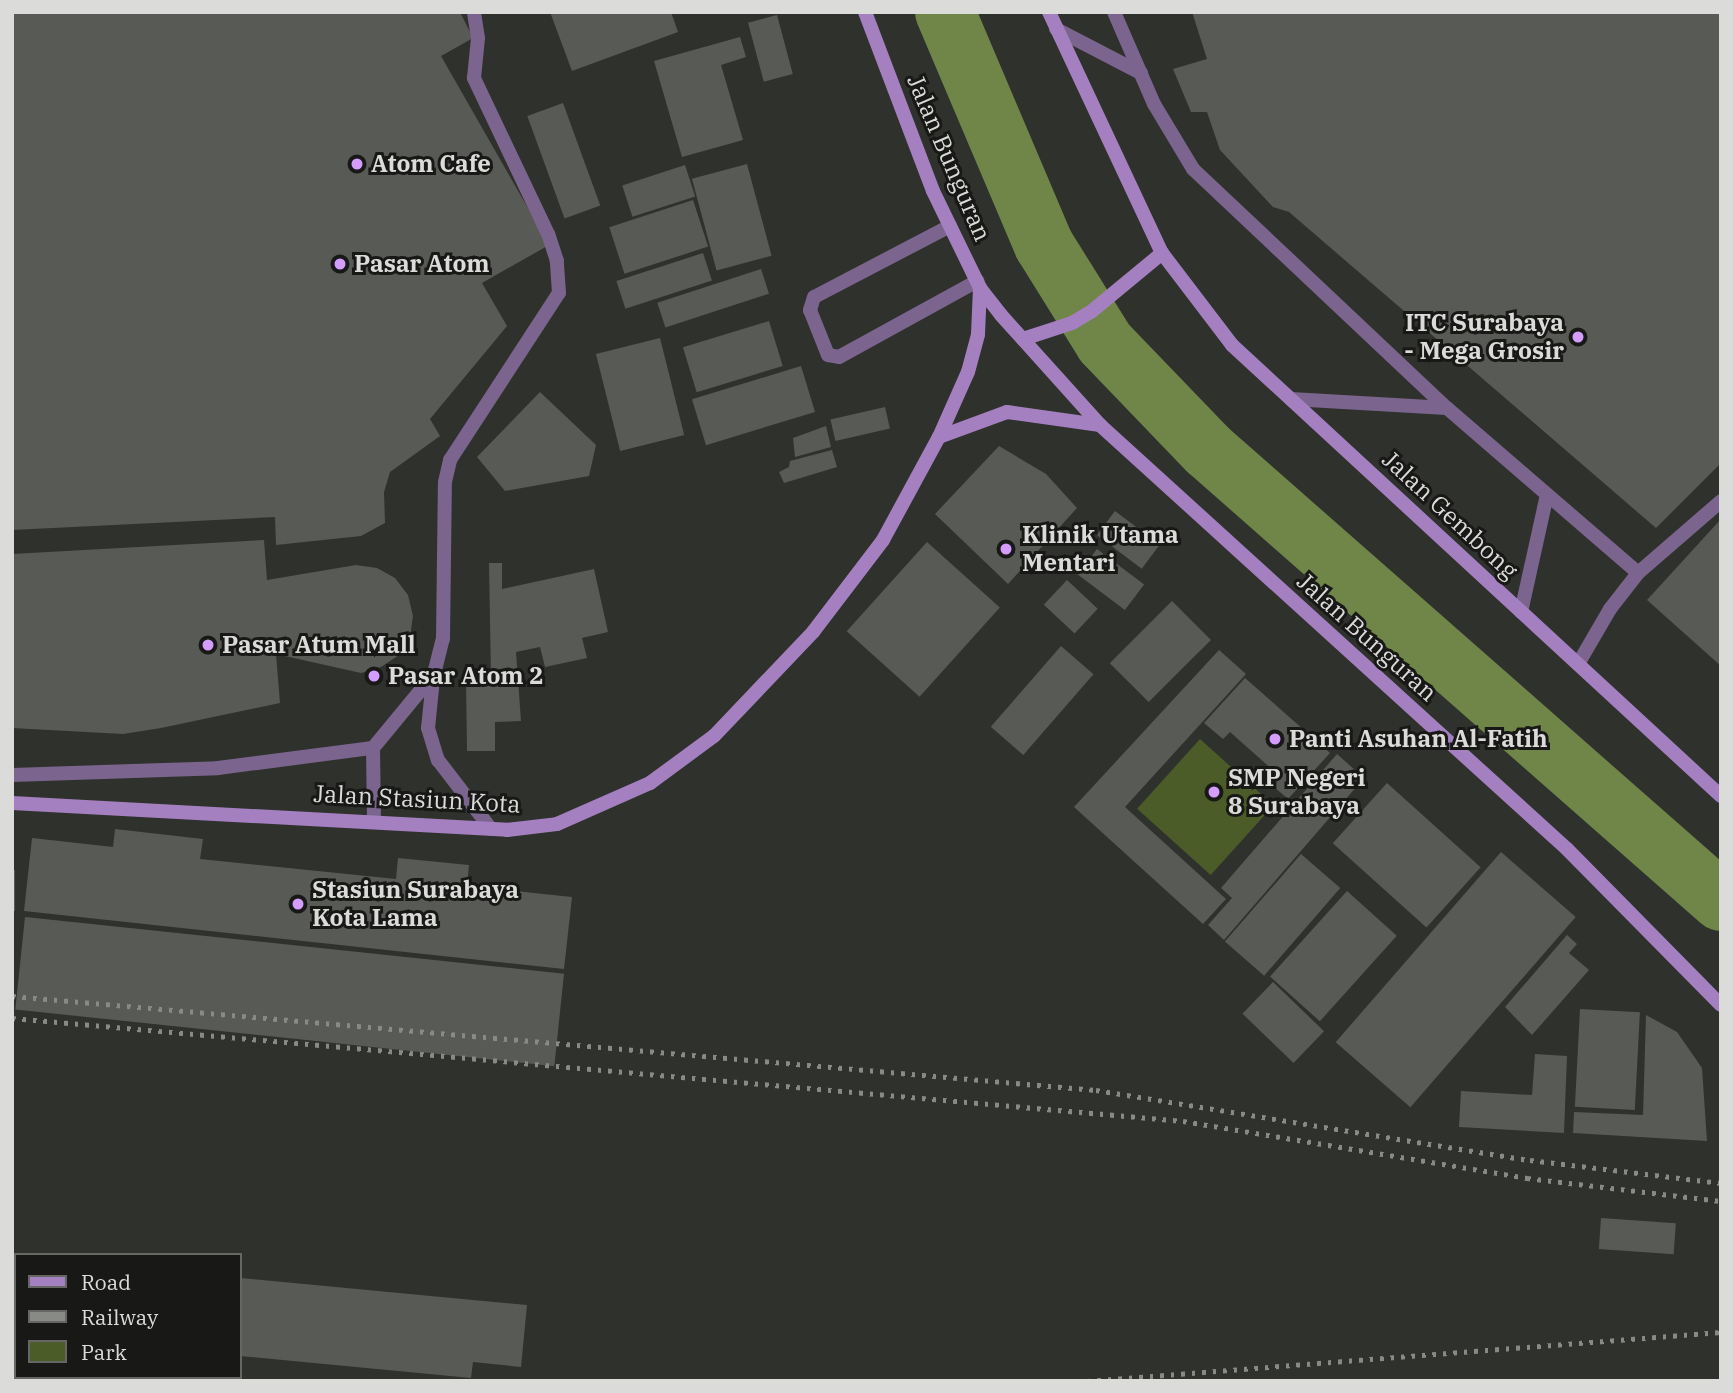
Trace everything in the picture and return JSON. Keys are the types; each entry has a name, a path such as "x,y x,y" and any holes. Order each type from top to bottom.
{"main road":[{"name":"Jalan Bunguran","path":"865,12 950,226 979,285 1023,339"},
{"path":"1049,12 1162,253 1104,300 1056,329 1023,339 1100,425"},
{"name":"Jalan Gembong","path":"1162,253 1232,345 1721,796"},
{"name":"Jalan Stasiun Kota","path":"12,803 374,819 491,829 557,824 606,806 650,783 714,736 813,632 875,550 939,437 968,372 978,334 979,285"},
{"path":"939,437 989,416 1022,411 1100,425"},
{"name":"Jalan Bunguran","path":"1100,425 1567,849 1721,1004"}],"lane":[{"path":"474,12 478,38 474,78 548,234 557,261 559,293 450,460 445,482 443,639 434,674 428,728 438,760 491,829"},
{"path":"1114,12 1141,73 1193,169 1447,408 1638,573"},
{"path":"1056,29 1141,73"},
{"path":"950,226 814,297 810,310 828,355 839,357 979,285"},
{"path":"1291,399 1447,408"},
{"path":"1521,612 1547,495"},
{"path":"1578,664 1610,608 1638,573 1721,501"},
{"path":"374,819 373,748 434,674"},
{"path":"12,775 218,768 373,748"}],"green space":[{"path":"1200,739 1274,805 1211,875 1137,809"}],"building":[{"name":"Pasar Atom","path":"12,12 460,12 473,38 441,56 549,245 482,283 507,326 430,419 440,436 390,472 384,492 385,523 361,536 276,545 275,517 12,530"},
{"path":"550,12 671,12 678,32 572,71"},
{"name":"ITC Surabaya - Mega Grosir","path":"1192,12 1721,12 1721,463 1656,528 1289,212 1273,207 1220,150 1207,112 1191,112 1173,69 1207,59"},
{"path":"777,15 793,74 764,82 748,23"},
{"path":"740,37 746,57 721,65 743,140 682,157 654,61"},
{"path":"563,103 600,205 565,218 527,116"},
{"path":"747,164 772,256 717,271 692,179"},
{"path":"685,165 695,196 632,217 622,185"},
{"path":"693,200 708,247 624,274 609,227"},
{"path":"703,253 712,281 625,309 616,281"},
{"path":"761,269 769,294 665,327 657,303"},
{"path":"769,321 783,366 697,392 683,347"},
{"path":"660,338 684,435 620,451 596,354"},
{"path":"801,366 815,412 706,445 692,399"},
{"path":"540,392 596,445 589,476 505,491 477,457"},
{"path":"885,407 890,428 835,441 830,420"},
{"path":"826,426 831,447 795,457 793,438"},
{"name":"Klinik Utama Mentari","path":"999,446 1046,474 1077,508 1008,584 935,514"},
{"path":"832,450 837,467 784,483 779,472 789,467 790,461"},
{"path":"1115,511 1160,545 1142,569 1097,535"},
{"path":"1721,519 1721,666 1647,600"},
{"name":"Pasar Atum Mall","path":"264,540 267,580 356,565 377,568 395,578 408,595 413,616 410,637 399,655 381,667 361,673 276,654 280,703 161,728 123,734 12,728 12,554"},
{"path":"927,542 1000,608 920,697 847,631"},
{"path":"1097,549 1144,585 1125,610 1078,575"},
{"path":"489,563 502,563 502,589 594,569 608,632 582,638 587,658 545,667 540,647 516,652 521,721 495,722 495,751 467,751 466,678 491,678"},
{"path":"1067,580 1098,609 1075,634 1044,605"},
{"path":"1172,601 1211,640 1149,702 1110,663"},
{"path":"1061,646 1093,674 1023,755 991,727"},
{"path":"1219,650 1246,674 1125,807 1226,899 1203,924 1074,807"},
{"name":"Panti Asuhan Al-Fatih","path":"1245,678 1330,753 1288,799 1266,780 1274,771 1230,732 1223,739 1204,723"},
{"path":"1337,754 1364,778 1224,940 1208,925 1232,898 1221,888"},
{"path":"1387,783 1481,867 1426,928 1333,843"},
{"name":"Stasiun Surabaya Kota Lama","path":"115,829 203,839 200,859 396,879 398,858 469,865 467,886 572,897 564,969 24,911 32,838 113,847"},
{"path":"1501,852 1576,917 1410,1107 1336,1042"},
{"path":"1301,854 1340,888 1264,976 1225,942"},
{"path":"12,870 15,870 15,911 12,911"},
{"path":"1347,891 1397,936 1320,1021 1270,976"},
{"path":"25,917 564,974 554,1066 15,1009"},
{"path":"1567,935 1577,944 1569,953 1589,970 1532,1035 1505,1007"},
{"path":"1273,982 1324,1031 1294,1063 1242,1014"},
{"path":"1580,1009 1640,1012 1635,1110 1575,1107"},
{"path":"1646,1015 1677,1032 1702,1068 1707,1141 1573,1133 1574,1112 1643,1115"},
{"path":"1535,1054 1567,1056 1564,1133 1459,1127 1461,1091 1532,1095"},
{"path":"1601,1218 1676,1223 1674,1254 1599,1249"},
{"path":"12,1256 14,1256 14,1334"},
{"path":"242,1278 527,1305 521,1367 473,1362 471,1378 242,1356"}],"waterway":[{"path":"945,12 1044,245 1105,343 1208,450 1721,901"}],"railway":[{"path":"12,996 1096,1090 1530,1160 1721,1183"},
{"path":"12,1018 1183,1121 1527,1178 1721,1201"},
{"path":"1087,1381 1721,1332"}],"place":[{"name":"Atom Cafe","path":"357,164"},
{"name":"Pasar Atom","path":"340,264"},
{"name":"ITC Surabaya - Mega Grosir","path":"1578,337"},
{"name":"Klinik Utama Mentari","path":"1006,549"},
{"name":"Pasar Atum Mall","path":"208,645"},
{"name":"Pasar Atom 2","path":"374,676"},
{"name":"Panti Asuhan Al-Fatih","path":"1275,739"},
{"name":"SMP Negeri 8 Surabaya","path":"1214,792"},
{"name":"Stasiun Surabaya Kota Lama","path":"298,904"}]}
